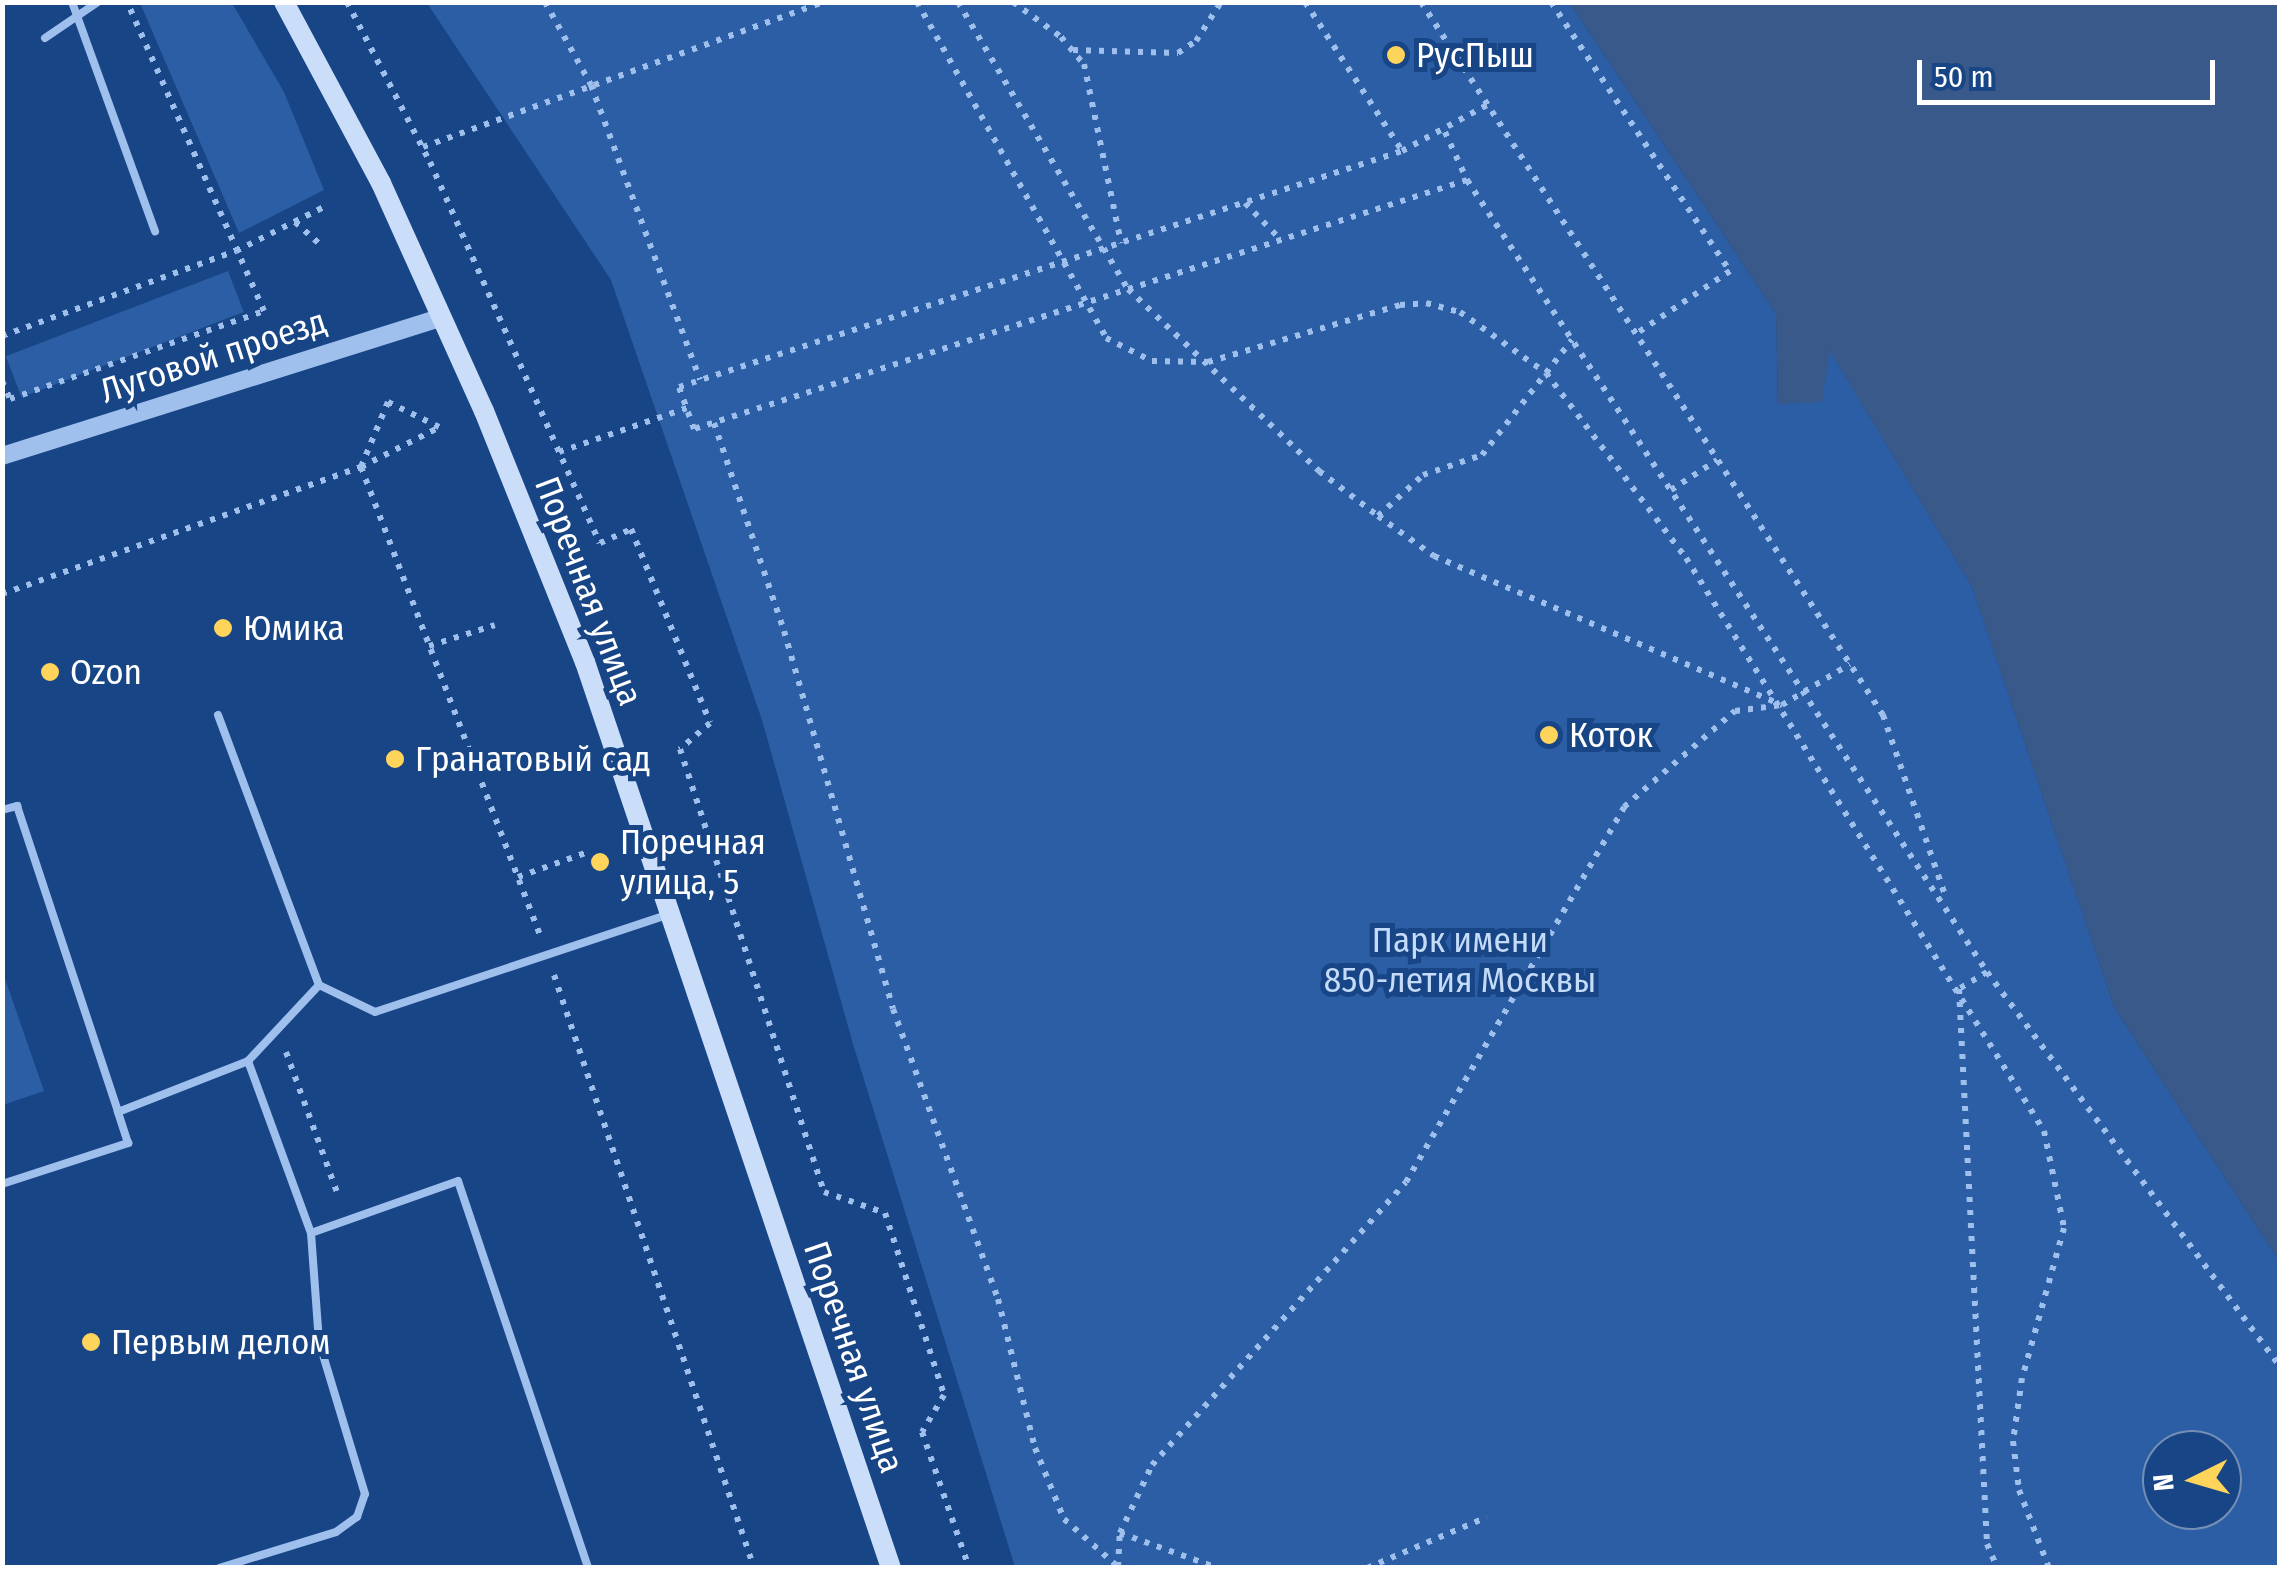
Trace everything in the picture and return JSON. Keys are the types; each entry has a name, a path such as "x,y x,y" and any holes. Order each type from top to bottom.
{"main road":[{"name":"Поречная улица","path":"284,2 381,183 442,317 586,662 891,1568"}],"street":[{"name":"Луговой проезд","path":"2,456 442,317"}],"lane":[{"path":"72,2 80,15 155,231"},
{"path":"45,38 98,2"},
{"path":"218,715 319,984 375,1012 670,914"},
{"path":"2,810 17,806 128,1143 2,1184"},
{"path":"118,1112 248,1061 319,984"},
{"path":"219,1568 336,1532 357,1517 365,1494 318,1342 311,1233 248,1061"},
{"path":"311,1233 458,1181 588,1568"}],"path":[{"path":"2,380 10,398 264,312 127,2"},
{"path":"347,2 423,147 600,542 630,529 710,723 680,749 824,1192 884,1213 944,1395 922,1432 969,1568"},
{"path":"545,2 591,85 700,380"},
{"path":"423,147 824,2"},
{"path":"917,2 1059,264 1106,338 1152,361 1208,362 1426,303 1460,312 1546,373 1686,558 1960,989 2044,1131 2060,1192 2064,1228 2022,1378 2013,1440 2019,1490 2049,1568"},
{"path":"958,2 1128,289 1319,471 1434,556 1782,705"},
{"path":"1013,2 1084,64 1121,243"},
{"path":"1072,50 1178,53 1196,41 1221,2"},
{"path":"1306,2 1402,151"},
{"path":"1420,2 1884,715 1950,909"},
{"path":"1551,2 1730,271 1636,334"},
{"path":"1467,180 694,428 679,387 1402,151 1445,132 1487,105"},
{"path":"1445,132 1467,180 1950,909 1987,972 2280,1366"},
{"path":"1245,202 1280,240"},
{"path":"2,336 236,250 326,206"},
{"path":"295,222 322,246"},
{"path":"1378,516 1423,475 1482,455 1572,340"},
{"path":"2,594 361,467 440,428 388,402 361,467 548,956 754,1568"},
{"path":"559,452 687,408"},
{"path":"714,422 784,630 894,1008 998,1299 1034,1448 1064,1519 1118,1567"},
{"path":"1672,490 1717,460"},
{"path":"429,646 496,624"},
{"path":"1118,1567 1120,1533 1152,1465 1406,1182 1624,807 1735,711 1782,705 1850,664"},
{"path":"518,877 586,853"},
{"path":"1960,989 1987,972"},
{"path":"1960,989 1987,1544 1997,1568"},
{"path":"279,1030 337,1199 355,1193"},
{"path":"1366,1568 1487,1517"},
{"path":"1120,1533 1218,1568"}],"green space":[{"path":"140,3 232,3 284,92 324,190 239,233"},
{"name":"Парк имени 850-летия Москвы","path":"427,3 1570,3 1776,314 1778,403 1829,349 1972,587 2114,1007 2279,1261 2279,1567 1015,1567 853,1044 762,720 611,280"},
{"path":"228,271 244,312 22,397 6,356"},
{"path":"2,970 44,1091 3,1105 2,1105"}],"shaded area":[{"path":"1570,3 2279,3 2279,1261 2114,1007 1972,587 1830,351 1822,402 1778,404 1776,314"}],"place":[{"name":"РусПыш","path":"1396,55"},
{"name":"Юмика","path":"223,628"},
{"name":"Ozon","path":"50,672"},
{"name":"Коток","path":"1549,735"},
{"name":"Гранатовый сад","path":"395,759"},
{"name":"Поречная улица, 5","path":"600,862"},
{"name":"Первым делом","path":"91,1342"}]}
